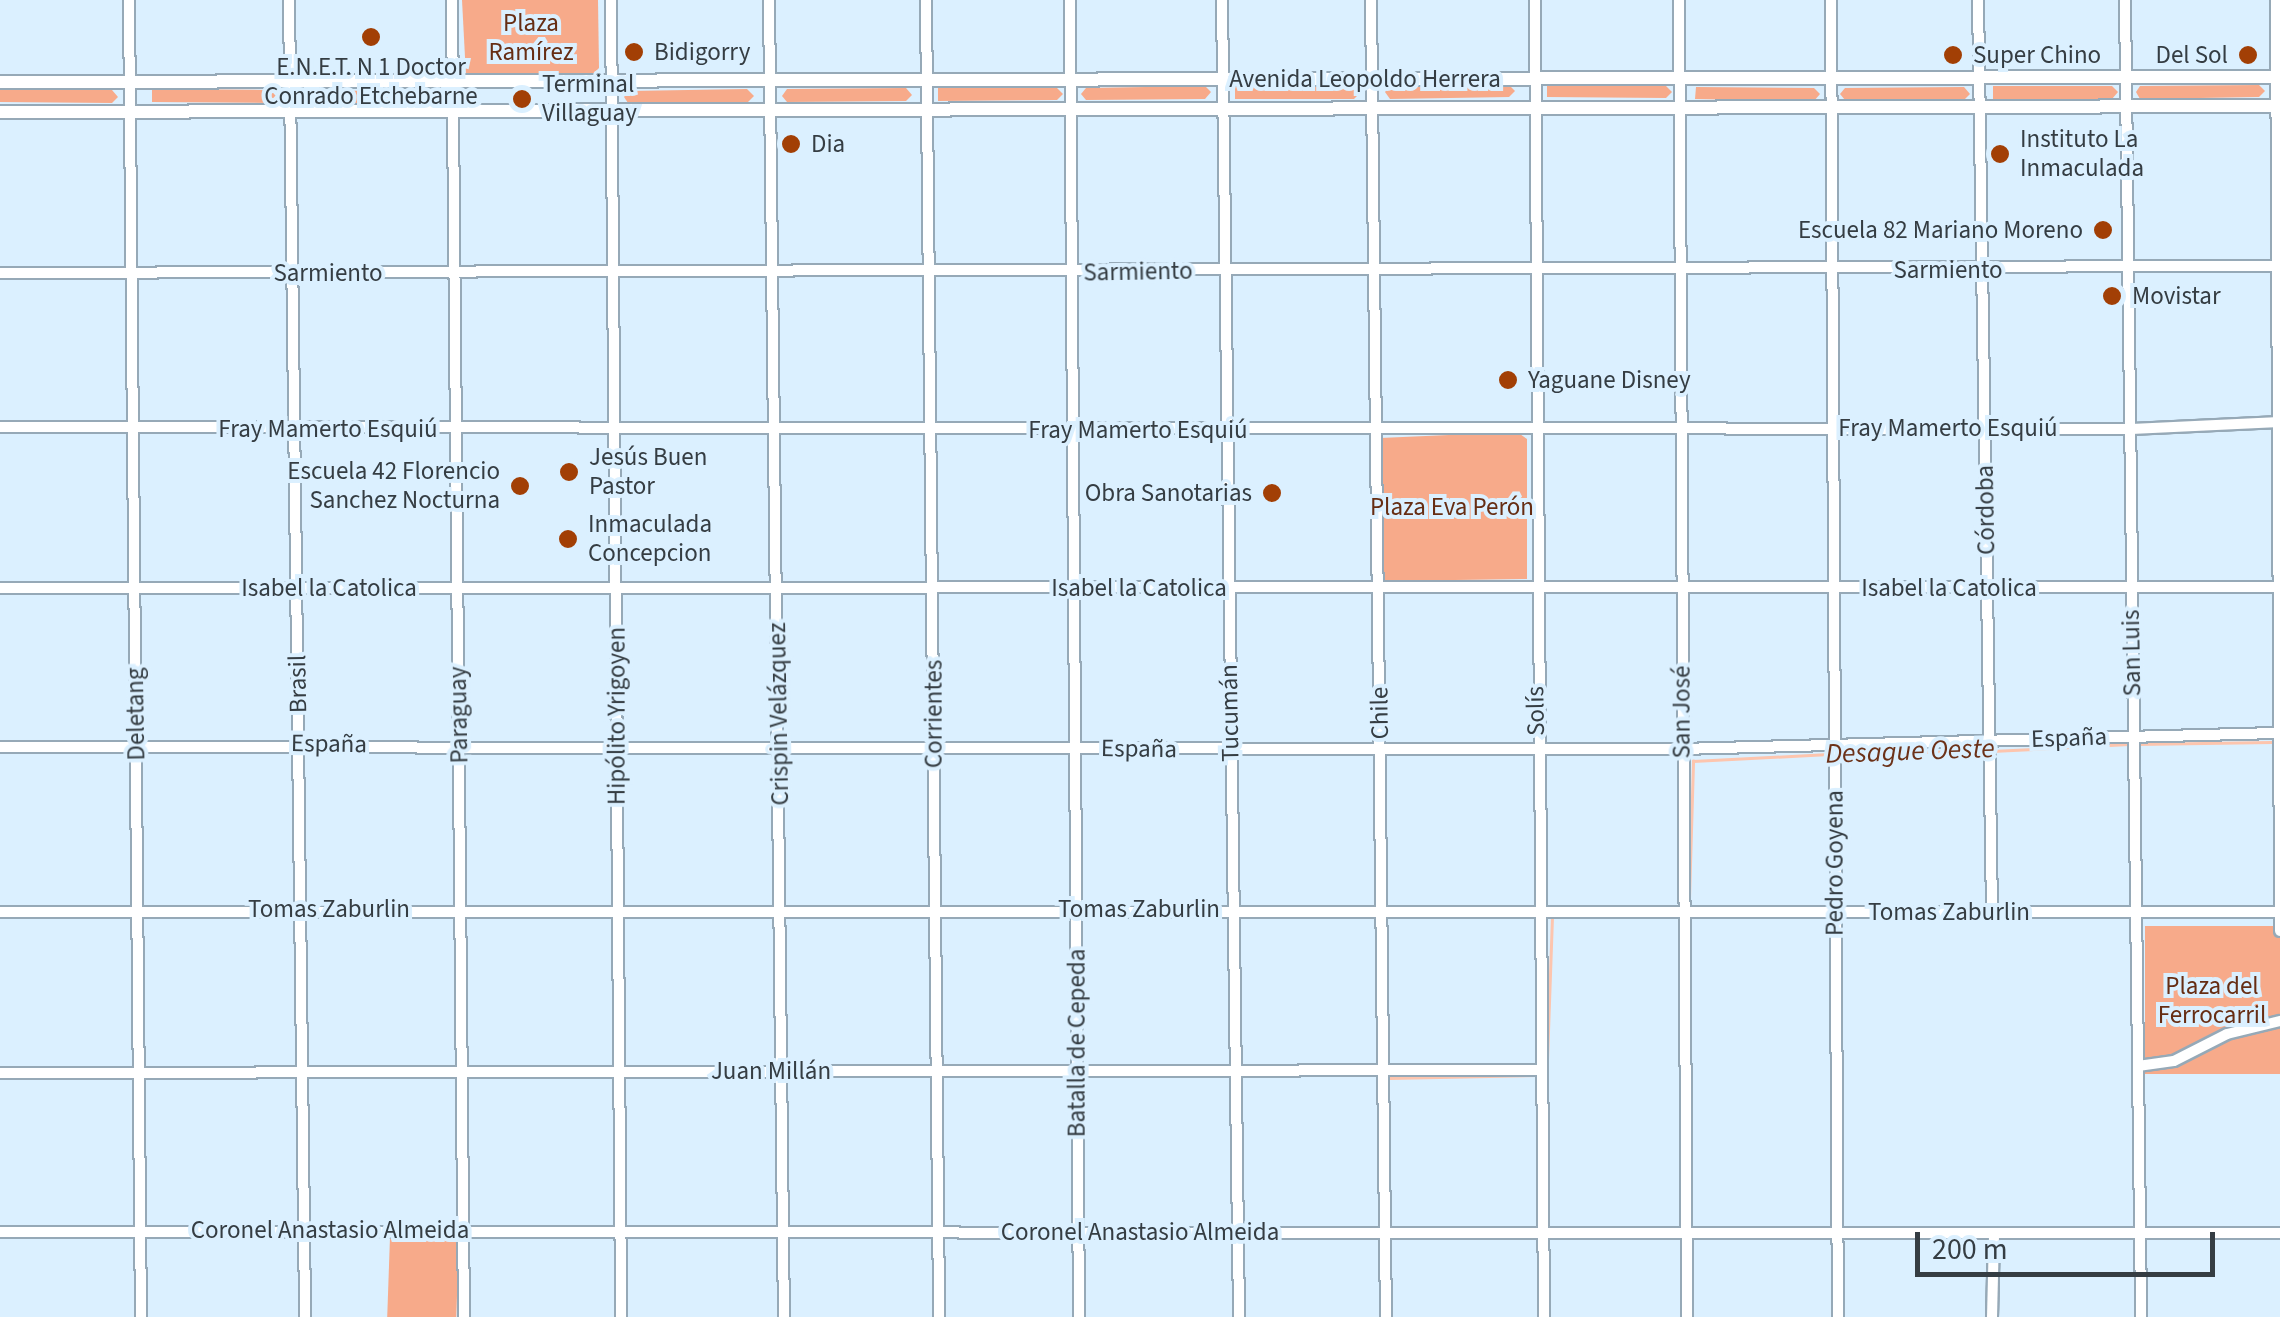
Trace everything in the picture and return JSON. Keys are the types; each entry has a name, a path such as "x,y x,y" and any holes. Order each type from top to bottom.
{"street":[{"path":"129,0 131,112"},
{"path":"290,0 292,111"},
{"path":"452,0 454,114"},
{"name":"Hipólito Yrigoyen","path":"611,0 621,1317"},
{"name":"Crispin Velázquez","path":"769,0 784,1317"},
{"name":"Corrientes","path":"926,0 939,1317"},
{"name":"Batalla de Cepeda","path":"1070,0 1079,1317"},
{"name":"Tucumán","path":"1222,0 1222,271 1238,1317"},
{"name":"Chile","path":"1371,0 1386,1317"},
{"name":"Solís","path":"1534,0 1534,588 1544,1317"},
{"name":"San José","path":"1679,0 1687,1317"},
{"name":"Pedro Goyena","path":"1832,0 1838,1317"},
{"name":"Córdoba","path":"1978,0 1992,912"},
{"name":"San Luis","path":"2126,0 2141,1317"},
{"path":"2276,0 2280,931"},
{"name":"Avenida Leopoldo Herrera","path":"0,82 454,85 2278,77"},
{"name":"Avenida Leopoldo Herrera","path":"0,112 612,114 1535,106 2126,110 2278,106"},
{"name":"Brasil","path":"292,111 304,1317"},
{"name":"Deletang","path":"131,112 141,1317"},
{"name":"Paraguay","path":"454,114 464,1317"},
{"name":"Sarmiento","path":"0,273 1071,273 2278,266"},
{"name":"Fray Mamerto Esquiú","path":"0,428 2131,428 2278,422"},
{"name":"Isabel la Catolica","path":"0,588 2279,588"},
{"name":"España","path":"0,747 298,743 1380,750 1834,747 2134,735 2278,734"},
{"name":"Tomas Zaburlin","path":"0,912 300,908 781,911 1538,907 2279,912"},
{"path":"2138,1066 2174,1062 2227,1034 2280,1021"},
{"name":"Juan Millán","path":"0,1073 1542,1070"},
{"name":"Coronel Anastasio Almeida","path":"0,1232 463,1229 2280,1234"},
{"path":"1992,1317 1994,1233"}],"green space":[{"name":"Plaza Ramírez","path":"462,0 598,0 599,68 593,74 466,76"},
{"path":"1509,85 1515,91 1509,97 1390,99 1385,92 1390,86"},
{"path":"1547,85 1666,86 1672,92 1666,98 1547,97"},
{"path":"2259,85 2265,91 2259,97 2140,99 2136,92 2140,86"},
{"path":"1205,86 1211,92 1205,99 1086,100 1081,94 1086,88"},
{"path":"1235,86 1354,86 1360,93 1354,99 1235,99"},
{"path":"1993,86 2112,86 2118,92 2112,99 1993,99"},
{"path":"1696,87 1814,88 1820,94 1814,101 1695,99"},
{"path":"1964,87 1970,94 1964,100 1845,100 1840,94 1845,88"},
{"path":"906,88 912,95 906,101 787,102 782,96 787,89"},
{"path":"938,88 1057,88 1063,94 1057,100 938,101"},
{"path":"152,89 271,90 277,97 271,103 152,102"},
{"path":"747,89 754,96 748,102 628,103 624,97 629,91"},
{"path":"0,90 112,90 118,97 112,103 0,102"},
{"path":"310,90 434,92 440,98 434,104 310,103"},
{"name":"Plaza Eva Perón","path":"1517,432 1527,439 1527,579 1384,581 1380,438"},
{"name":"Plaza del Ferrocarril","path":"2145,926 2280,926 2280,1074 2145,1074"},
{"path":"390,1237 459,1239 456,1317 387,1317"}],"waterway":[{"name":"Desague Oeste","path":"2137,744 2271,742"},
{"name":"Desague Oeste","path":"1992,751 2129,744"},
{"name":"Desague Oeste","path":"1837,753 1984,751"},
{"name":"Desague Oeste","path":"1689,898 1693,761 1829,754"},
{"name":"Desague Oeste","path":"1547,1060 1552,916"},
{"name":"Desague Oeste","path":"1564,917 1676,917"},
{"name":"Desague Oeste","path":"1390,1078 1537,1075"}],"place":[{"name":"E.N.E.T. N 1 Doctor Conrado Etchebarne","path":"371,37"},
{"name":"Bidigorry","path":"634,52"},
{"name":"Super Chino","path":"1953,55"},
{"name":"Del Sol","path":"2248,55"},
{"name":"Terminal Villaguay","path":"522,99"},
{"name":"Dia","path":"791,144"},
{"name":"Instituto La Inmaculada","path":"2000,154"},
{"name":"Escuela 82 Mariano Moreno","path":"2103,230"},
{"name":"Movistar","path":"2112,296"},
{"name":"Yaguane Disney","path":"1508,380"},
{"name":"Jesús Buen Pastor","path":"569,472"},
{"name":"Escuela 42 Florencio Sanchez Nocturna","path":"520,486"},
{"name":"Obra Sanotarias","path":"1272,493"},
{"name":"Inmaculada Concepcion","path":"568,539"}]}
